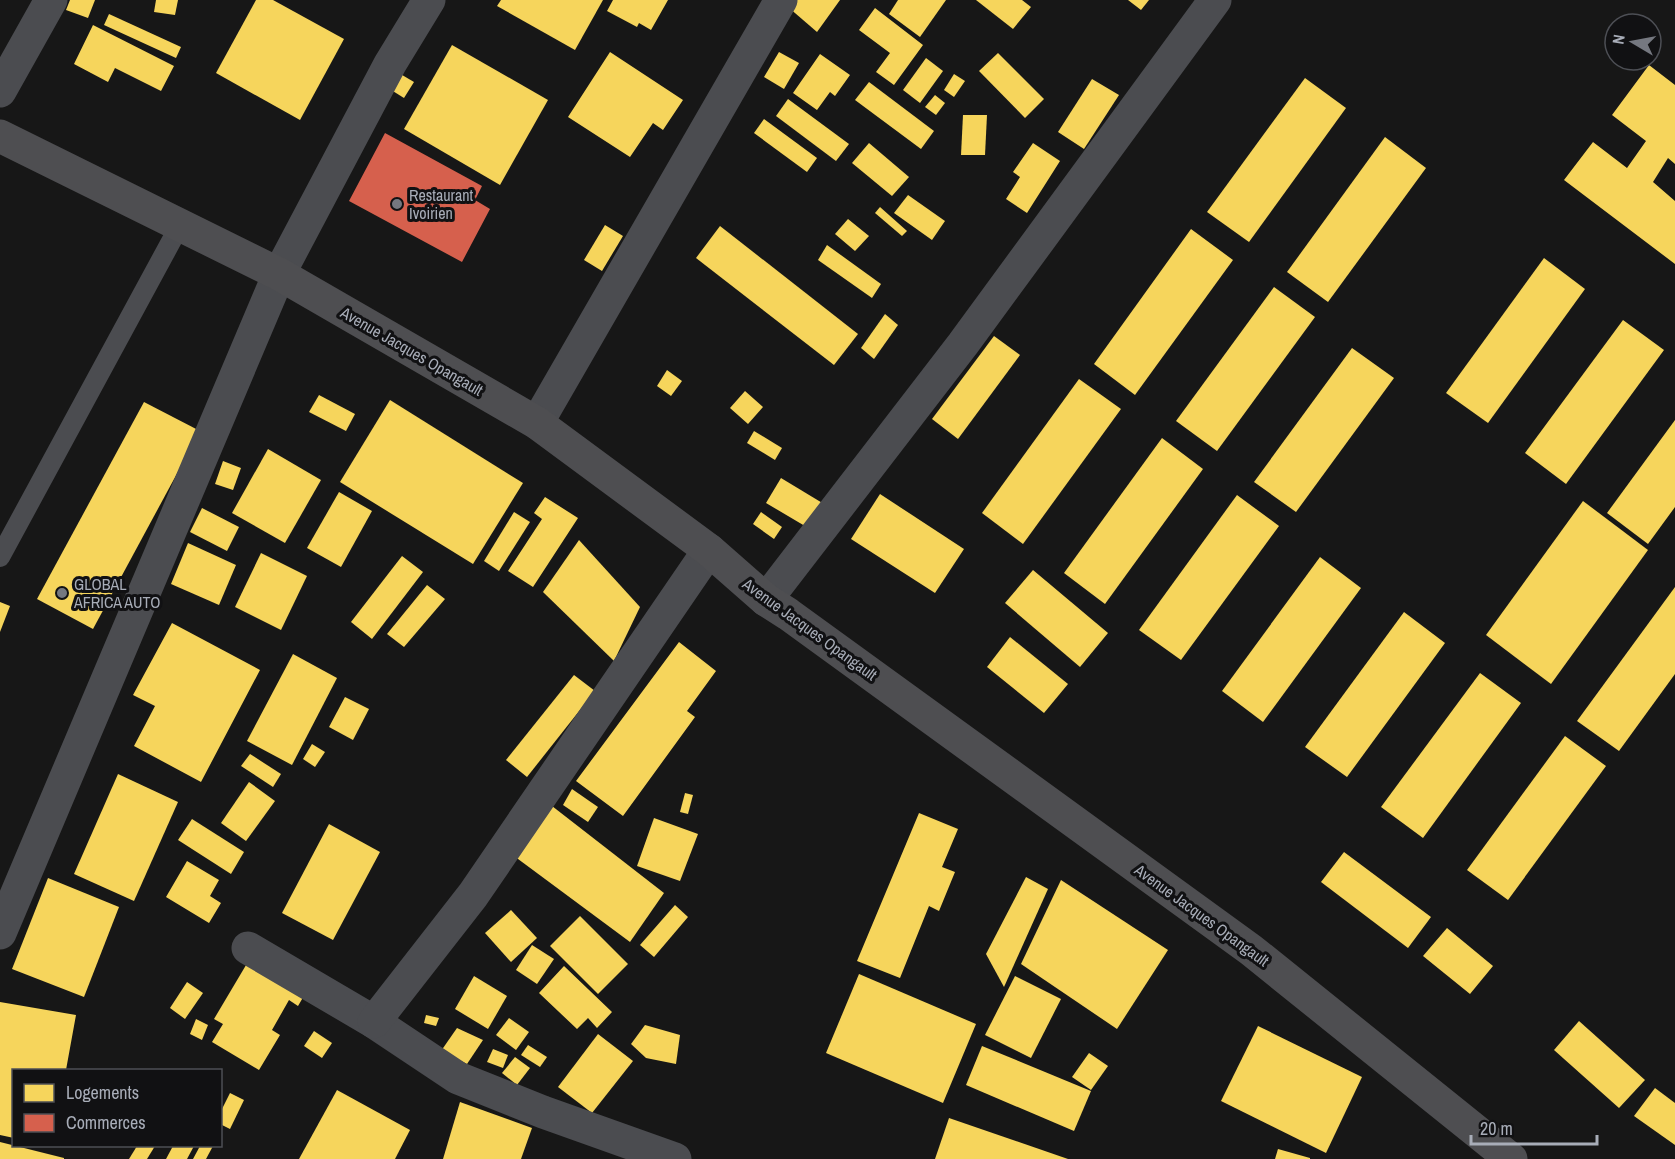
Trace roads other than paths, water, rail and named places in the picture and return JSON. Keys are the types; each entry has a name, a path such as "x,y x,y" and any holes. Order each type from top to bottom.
{"highway":[{"name":"Avenue Jacques Opangault","path":"0,136 279,274 537,423 709,550 766,600 789,614 1251,950 1511,1159"}],"street":[{"path":"0,91 51,0"},
{"path":"0,933 279,274 390,64 429,0"},
{"path":"537,423 781,0"},
{"path":"766,600 963,344 1215,0"},
{"path":"374,1022 473,895 709,550"},
{"path":"248,948 374,1022 458,1078 543,1112 675,1159"}],"lane":[{"path":"0,557 180,225"}],"place":[{"name":"Restaurant Ivoirien","path":"397,204"},
{"name":"GLOBAL AFRICA AUTO","path":"62,593"}]}
